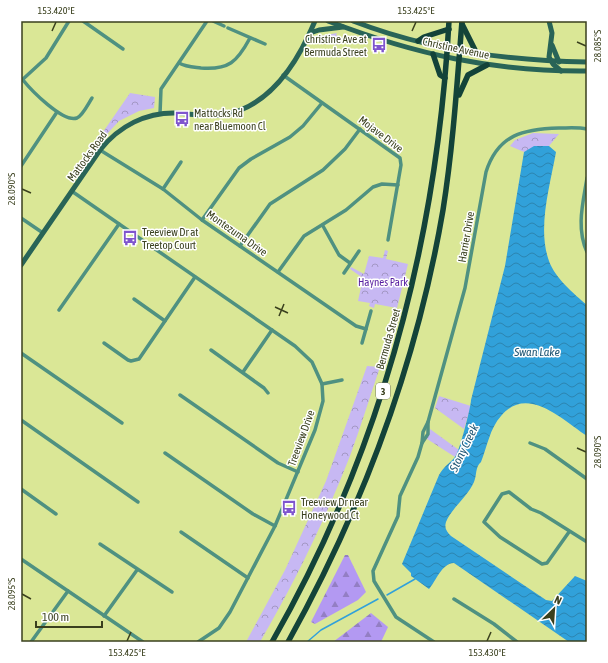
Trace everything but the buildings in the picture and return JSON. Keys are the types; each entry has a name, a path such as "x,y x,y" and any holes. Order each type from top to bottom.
{"main road":[{"name":"Bermuda Street","path":"272,642 303,584 336,514 369,432 390,368 411,293 425,229 437,149 447,57 449,21"},
{"path":"462,22 477,54"},
{"name":"3","path":"288,642 318,586 351,518 381,441 404,373 425,295 438,235 451,156 462,22"},
{"path":"418,41 424,37 448,30"},
{"path":"433,54 440,75 445,78"},
{"path":"456,99 468,75 487,65"}],"street":[{"path":"69,21 46,58 22,80 33,92 57,112 67,118 78,117 92,98"},
{"path":"83,21 123,49"},
{"path":"160,114 161,89 207,21"},
{"path":"213,21 224,26"},
{"path":"310,33 315,21"},
{"name":"Christine Avenue","path":"328,21 433,54 459,60 521,69 587,71"},
{"name":"Christine Avenue","path":"353,21 418,41 477,54 558,62 587,62"},
{"path":"549,21 552,44 558,62"},
{"path":"310,33 319,30 344,27"},
{"path":"228,28 265,44"},
{"name":"Mattocks Road","path":"21,265 73,192 100,150 115,133 144,117 160,114 213,116 239,111 254,104 267,94 283,75 310,33"},
{"path":"179,63 188,67 223,68 236,61 250,38"},
{"path":"552,44 550,53 551,61 561,71"},
{"name":"Mojave Drive","path":"283,75 400,158 401,165 388,240"},
{"path":"202,220 239,168 251,159 290,137 303,126 322,103"},
{"path":"21,166 57,112"},
{"name":"Harrier Drive","path":"434,642 398,620 377,587 373,574 374,565 398,516 400,496 422,443 428,434 428,422 465,288 486,172 492,158 506,141 522,132 546,128 587,129"},
{"path":"240,246 270,204 323,170 345,148 360,129"},
{"name":"Montezuma Drive","path":"100,150 163,189 202,220 356,326 366,329"},
{"path":"163,189 181,162"},
{"path":"587,178 581,227 582,239 587,252"},
{"path":"278,272 300,240 346,210 373,187 382,184 398,185"},
{"name":"Treeview Drive","path":"73,192 305,354 319,374 322,384 323,401 321,412 275,526 223,623 210,635 198,642"},
{"path":"21,218 43,233"},
{"path":"59,310 119,224"},
{"path":"323,226 339,255 350,263"},
{"path":"344,273 359,251"},
{"path":"104,344 128,360 137,360 195,276"},
{"path":"134,299 165,321"},
{"path":"362,343 371,311"},
{"path":"242,372 272,330"},
{"path":"211,350 264,388 268,393"},
{"path":"21,353 122,423"},
{"path":"322,384 342,380"},
{"path":"180,395 278,463 298,472"},
{"path":"21,420 138,502"},
{"path":"530,443 545,449 587,479"},
{"path":"165,453 253,514 275,526"},
{"path":"21,489 56,514"},
{"path":"569,532 547,562 542,564 510,544 485,525 486,517 504,492 511,493 531,509 541,513 587,542"},
{"path":"181,532 248,578"},
{"path":"100,544 172,592"},
{"path":"21,558 143,642"},
{"path":"104,616 137,570"},
{"path":"31,642 68,591"},
{"path":"454,599 494,624 517,642"}],"green space":[{"path":"337,33 336,35 340,37 336,45 316,37"},
{"path":"130,93 155,97 154,108 139,111 119,121 85,158"},
{"path":"533,133 559,134 549,146 540,146 524,152 510,146 515,140"},
{"name":"Haynes Park","path":"385,250 388,251 386,259 408,264 397,308 375,304 374,308 369,306 370,303 358,301 363,278 350,269 351,267 364,274 369,256 383,258"},
{"path":"367,366 380,367 350,456 330,504 297,574 260,642 246,642 285,570 326,481"},
{"path":"439,396 471,406 464,429 435,408"},
{"path":"430,429 459,450 455,457 427,439"},
{"path":"345,555 348,555 366,592 358,600 315,624 311,622"},
{"path":"371,613 388,627 381,642 333,642"}],"water":[{"name":"Swan Lake","path":"534,146 549,146 556,152 544,221 544,235 549,261 560,279 587,305 587,436 545,408 533,404 522,403 511,407 501,416 494,426 481,462 478,466 474,482 448,517 445,526 451,536 546,600 552,601 575,576 587,581 587,642 569,642 454,563 443,569 429,589 411,576 411,573 402,564 439,475 457,454 467,420 505,266 524,152"}],"waterway":[{"name":"Stony Creek","path":"387,595 415,579"},
{"name":"Stony Creek","path":"307,642 321,630 378,599"}],"place":[{"name":"Christine Ave at Bermuda Street","path":"379,45"},
{"name":"Mattocks Rd near Bluemoon Cl","path":"182,119"},
{"name":"Treeview Dr at Treetop Court","path":"130,238"},
{"name":"Treeview Dr near Honeywood Ct","path":"289,508"}]}
